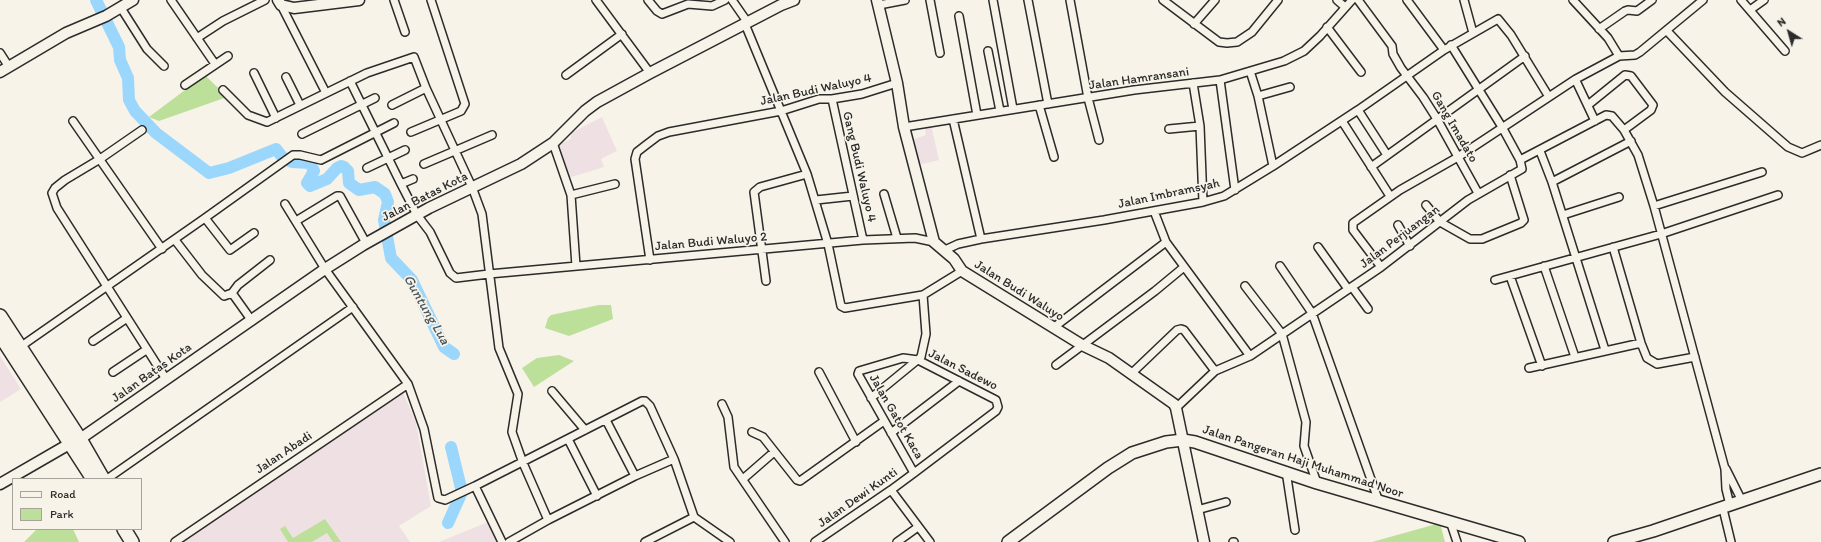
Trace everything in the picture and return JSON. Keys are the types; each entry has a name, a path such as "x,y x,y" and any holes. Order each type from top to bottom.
{"highway":[{"path":"0,316 20,347 31,373"},
{"path":"0,335 31,373 102,478"},
{"path":"76,441 93,478"},
{"path":"125,530 132,542"},
{"path":"135,530 142,542"}],"main road":[{"name":"Jalan Pangeran Haji Muhammad Noor","path":"1008,542 1108,468 1132,453 1166,442 1183,440 1194,442 1286,471 1316,483 1349,491 1379,502 1450,521 1519,542"},
{"path":"1614,542 1727,509 1778,492 1821,474"},
{"path":"1642,542 1727,509 1742,501 1821,481"}],"street":[{"path":"0,72 66,33 106,16 133,0"},
{"path":"171,0 196,38 216,64"},
{"path":"196,38 222,20 265,0"},
{"path":"279,2 294,8 359,0"},
{"path":"394,0 405,32"},
{"path":"411,132 464,108 465,101 432,0"},
{"path":"596,0 650,73"},
{"path":"648,0 657,11 662,14 687,2 712,6 725,0"},
{"path":"732,0 747,23 807,174 828,244 839,304 844,308 923,296 962,270"},
{"name":"Jalan Batas Kota","path":"0,484 76,441 325,269 366,243 417,215 521,164 553,143 585,111 597,102 747,23 779,2 794,0"},
{"path":"905,0 878,2 897,83 904,127 934,242"},
{"path":"930,0 940,53"},
{"path":"993,0 1013,109"},
{"path":"1028,0 1048,104"},
{"path":"1070,0 1088,98 1099,140"},
{"path":"1163,0 1219,42 1238,42 1259,24 1278,0"},
{"path":"1194,24 1215,0"},
{"path":"1337,0 1345,7"},
{"name":"Jalan Hamransani","path":"904,127 1147,88 1220,80 1284,61 1304,51 1352,0"},
{"name":"Gang Imadato","path":"1358,0 1392,46 1394,54 1437,119 1478,193"},
{"path":"1407,0 1444,50"},
{"path":"1464,0 1473,33"},
{"path":"1573,0 1608,38 1619,56"},
{"path":"1599,29 1628,10 1637,11 1652,0"},
{"path":"1381,267 1352,226 1353,223 1390,196 1458,157 1549,97 1619,56 1635,55 1667,31 1703,0"},
{"path":"1741,0 1786,51"},
{"path":"1750,10 1764,0"},
{"path":"279,2 326,93"},
{"path":"121,8 148,49 164,66"},
{"path":"959,16 976,115"},
{"name":"Jalan Imbramsyah","path":"945,250 951,246 981,240 1097,222 1203,202 1235,190 1342,121 1407,74 1444,50 1499,19 1525,56"},
{"path":"1327,27 1361,72"},
{"path":"1667,31 1725,92 1788,147 1802,153 1821,145"},
{"path":"566,75 622,34"},
{"path":"1452,45 1502,127 1520,160 1540,151 1595,121 1610,115 1615,118 1631,141 1638,155 1654,206 1726,469 1742,501"},
{"path":"988,51 1000,111"},
{"path":"0,53 9,67"},
{"path":"184,85 228,56"},
{"path":"1371,167 1478,88 1525,56 1549,97"},
{"path":"223,90 251,117 258,118 265,122 350,81 414,57 426,88 472,187 482,214 499,348 518,394 512,427 523,463 548,520"},
{"path":"1250,71 1258,96 1273,166"},
{"path":"254,73 276,118"},
{"path":"1588,105 1624,75 1631,76 1653,105 1651,110 1624,130"},
{"path":"286,77 300,105"},
{"path":"1220,80 1235,190"},
{"path":"350,81 374,133 417,215"},
{"name":"Jalan Budi Waluyo 4","path":"650,260 635,155 652,140 668,132 782,111 814,100 832,99 862,94 897,83"},
{"path":"1193,83 1200,126 1203,202"},
{"path":"1577,83 1595,121"},
{"path":"1258,96 1290,87"},
{"path":"392,105 426,88"},
{"path":"302,134 375,98"},
{"name":"Gang Budi Waluyo 4","path":"832,99 863,240"},
{"path":"1039,105 1054,157"},
{"path":"1358,110 1387,155"},
{"path":"953,119 981,240"},
{"path":"73,121 162,249"},
{"path":"1342,121 1390,196"},
{"path":"20,347 175,240 289,158 296,154 321,160 394,123"},
{"path":"1169,129 1200,126"},
{"path":"142,130 100,159 65,180 55,188 52,193 57,208 108,287 146,350 166,379"},
{"path":"424,164 492,135"},
{"path":"1552,182 1631,141"},
{"path":"553,143 570,194 576,266"},
{"path":"367,168 405,150"},
{"path":"1540,151 1563,215 1605,350"},
{"name":"Jalan Perjuangan","path":"1176,408 1215,371 1250,356 1381,267 1478,193 1522,169 1520,160"},
{"path":"1654,206 1762,172"},
{"path":"766,281 754,192 760,187 807,174"},
{"path":"1426,205 1440,222 1470,239 1477,240 1521,224 1525,218 1510,175"},
{"path":"401,184 413,179"},
{"path":"570,194 615,184"},
{"path":"884,194 897,238"},
{"path":"296,221 338,195 341,197 366,243"},
{"path":"1495,280 1661,234 1778,195"},
{"path":"816,200 853,196"},
{"path":"1563,215 1619,197"},
{"path":"285,204 325,269 408,384 424,429 438,498 445,500 475,486 523,463 642,401 648,403 674,459 694,517 730,542"},
{"path":"1154,211 1166,242 1250,356"},
{"name":"Jalan Budi Waluyo 2","path":"417,215 430,232 450,273 456,278 863,240 915,238 934,242"},
{"path":"205,218 230,250 254,234"},
{"path":"1398,225 1410,246"},
{"path":"175,240 196,269 226,296 232,293 238,285 270,260"},
{"name":"Jalan Budi Waluyo","path":"934,242 945,250 962,270 1053,328 1082,345 1109,358 1132,373 1176,408"},
{"path":"1053,328 1166,242"},
{"path":"1318,247 1368,309"},
{"path":"1613,247 1641,343 1647,358 1657,364 1695,357"},
{"path":"1280,266 1312,313 1379,502"},
{"path":"1544,266 1575,357"},
{"path":"1056,365 1155,291 1184,267"},
{"path":"1510,276 1542,366"},
{"path":"1245,286 1282,334 1306,422 1304,446 1316,483"},
{"path":"232,293 252,320"},
{"path":"871,398 918,360 924,352 926,334 923,296"},
{"path":"108,478 353,307"},
{"path":"93,341 127,318"},
{"path":"1132,373 1177,330 1181,329 1184,330 1215,371"},
{"path":"1529,368 1641,343"},
{"path":"113,372 146,350"},
{"name":"Jalan Sadewo","path":"858,374 859,371 899,359 908,358 918,360 996,400 998,407 914,473"},
{"path":"819,372 856,442"},
{"name":"Jalan Gatot Kaca","path":"858,374 914,473"},
{"path":"891,433 959,381"},
{"name":"Jalan Abadi","path":"175,542 408,384"},
{"path":"552,392 585,430"},
{"path":"722,404 728,417 734,467 785,542"},
{"path":"1176,408 1204,542"},
{"path":"606,420 635,476"},
{"path":"752,432 760,434 800,482 884,421"},
{"path":"568,440 596,496"},
{"path":"743,479 774,452"},
{"path":"509,542 548,520 635,476 674,459"},
{"path":"1726,469 1727,509 1731,542"},
{"path":"1286,471 1295,530"},
{"name":"Jalan Dewi Kunti","path":"815,542 914,473"},
{"path":"475,486 502,542"},
{"path":"891,490 930,542"},
{"path":"1197,510 1226,502"},
{"path":"645,542 658,539 694,517"},
{"path":"1450,521 1457,542"},
{"path":"897,542 918,526"}],"shaded area":[{"path":"602,117 617,151 601,159 604,167 568,178 557,145 571,139 571,133"},
{"path":"931,125 939,160 918,165 911,140 926,135 925,127"},
{"path":"0,356 21,389 0,402"},
{"path":"402,390 416,423 431,506 399,526 410,542 182,542"},
{"path":"488,522 499,542 439,542"}],"green space":[{"path":"205,75 216,86 230,96 159,121 149,117"},
{"path":"599,305 611,305 613,319 569,336 545,328 548,318 551,315"},
{"path":"559,355 574,361 534,387 522,368 537,358"},
{"path":"325,519 341,542 333,542 327,533 312,542 288,542 280,529 285,526 293,538"},
{"path":"1440,523 1445,542 1372,542"},
{"path":"36,530 73,530 79,542 24,542"}],"waterway":[{"name":"Guntung Lua","path":"96,0 119,47 120,60 128,78 129,100 135,111 156,133 209,173 229,168 276,149 283,158 292,162 310,163 314,171 307,183 310,186 327,179 337,168 341,166 348,171 349,183 359,190 375,187 385,194 388,202 384,220 391,258 412,280 444,347 454,354"},
{"path":"448,523 462,492 451,447"}]}
